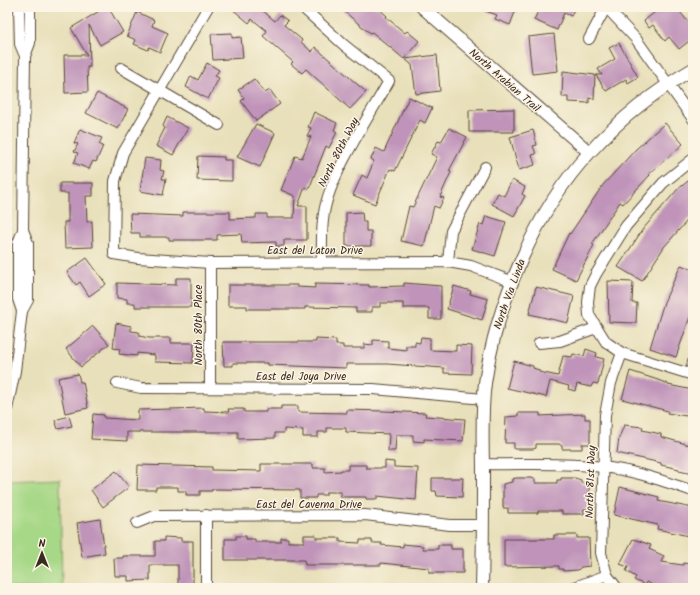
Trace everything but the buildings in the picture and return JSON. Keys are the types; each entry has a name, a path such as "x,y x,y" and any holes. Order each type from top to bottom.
{"street":[{"path":"20,7 20,44 25,56"},
{"path":"7,409 15,371 22,311 28,300 28,243 23,230 25,56 30,43 30,7"},
{"path":"158,91 208,7"},
{"name":"North 80th Way","path":"302,7 344,46 389,81 343,164 332,188 324,212 322,262"},
{"name":"North Arabian Trail","path":"422,7 589,152"},
{"path":"589,39 606,7 636,38 693,119"},
{"path":"121,68 158,91 219,125"},
{"name":"North Via Linda","path":"482,588 484,399 493,340 505,300 525,253 554,198 589,152 625,117 667,84 693,69"},
{"name":"East del Laton Drive","path":"158,91 123,153 119,166 115,181 114,254 138,258 210,263 448,262 471,266 513,282"},
{"path":"693,159 663,183 626,226 596,274 590,286 588,302 590,315 596,328 606,342 622,353 692,374 693,362"},
{"path":"448,262 451,231 486,168"},
{"name":"North 80th Place","path":"210,263 210,388"},
{"path":"539,343 560,341 596,328"},
{"name":"North 81st Way","path":"607,575 601,553 605,415 612,383 622,353"},
{"name":"East del Joya Drive","path":"117,383 141,388 386,389 484,399"},
{"path":"483,464 577,465 603,467 627,471 693,491"},
{"name":"East del Caverna Drive","path":"137,523 154,516 364,516 450,525 483,525"},
{"path":"206,516 206,588"},
{"path":"572,588 607,575 617,588"}],"green space":[{"path":"60,479 62,588 7,588 7,481"}]}
